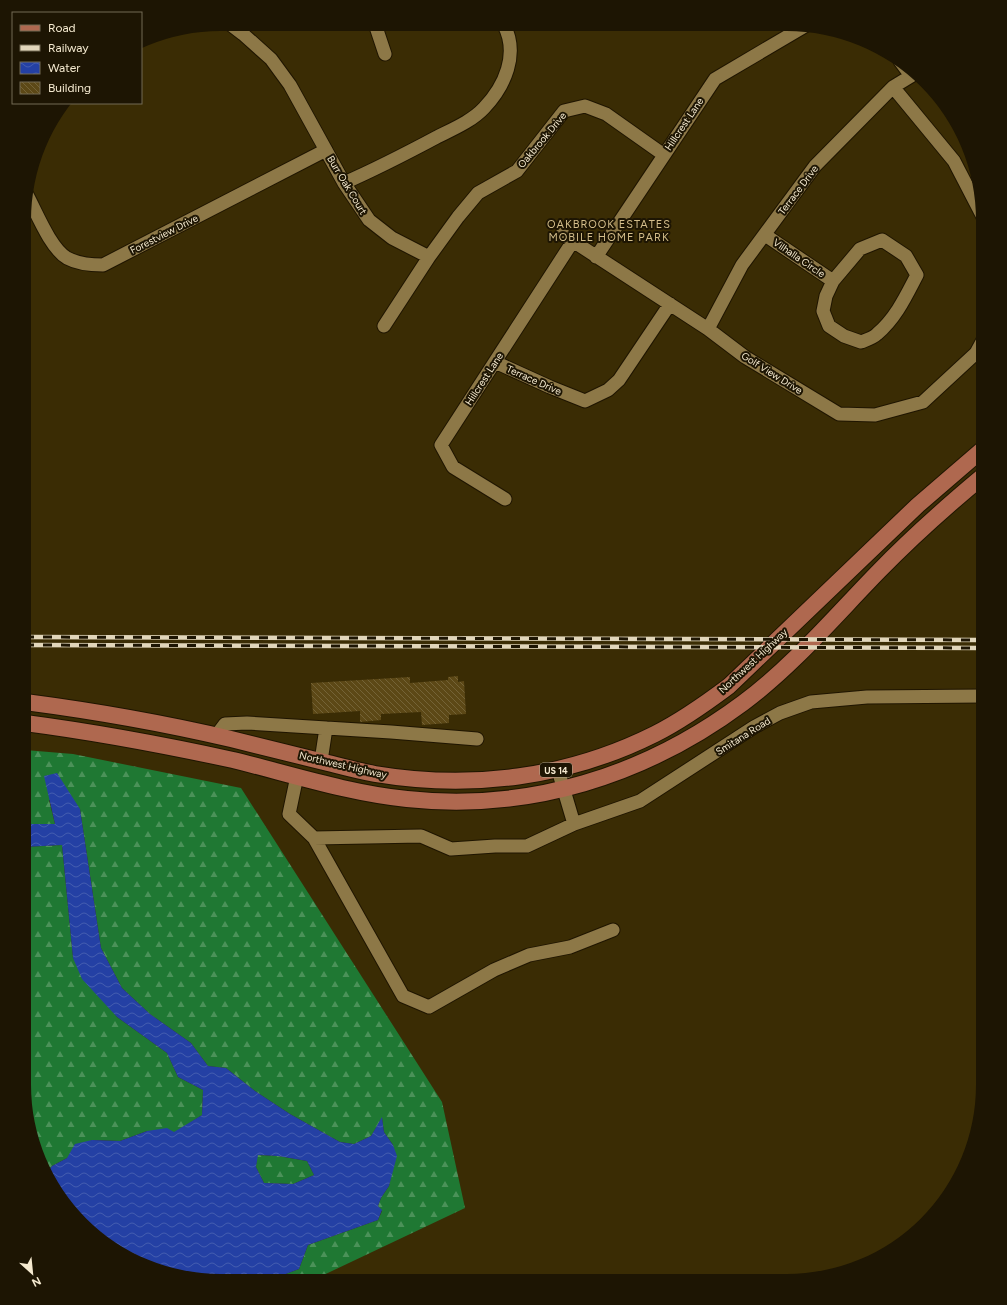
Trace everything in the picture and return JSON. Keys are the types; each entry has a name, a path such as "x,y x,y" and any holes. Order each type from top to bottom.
{"main road":[{"name":"Northwest Highway","path":"31,703 118,716 216,736 373,774 449,782 489,780 558,770 597,758 656,734 706,703 729,686 918,505 976,455"},
{"name":"Northwest Highway","path":"31,724 65,728 149,743 230,760 369,794 407,799 447,802 491,801 528,797 602,779 664,753 705,729 745,702 793,659 879,570 976,482"}],"street":[{"name":"Burr Oak Court","path":"239,31 270,59 290,85 344,183 369,220 392,238 429,258"},
{"path":"377,31 385,54"},
{"path":"344,183 378,168 454,128 483,109 498,91 509,68 511,52 506,31"},
{"name":"Hillcrest Lane","path":"596,257 715,79 797,31"},
{"name":"Terrace Drive","path":"708,329 742,265 815,166 893,87 910,77"},
{"path":"893,87 954,161 975,202"},
{"name":"Oakbrook Drive","path":"384,326 429,258 458,217 478,193 517,171 564,111 585,106 606,114 664,155"},
{"name":"Forestview Drive","path":"32,204 53,245 67,258 87,264 103,265 326,150"},
{"name":"Vilhalla Circle","path":"764,235 833,281"},
{"name":"Hillcrest Lane","path":"505,499 453,467 441,445 495,362 568,238"},
{"name":"Golf View Drive","path":"568,238 708,329 744,357 839,414 875,415 923,402 976,353"},
{"name":"Vilhalla Circle","path":"882,240 906,256 917,275 906,298 894,316 877,335 861,342 844,336 829,326 823,311 826,296 833,281 860,249 882,240"},
{"name":"Terrace Drive","path":"495,362 584,401 608,390 619,380 670,304"},
{"name":"Smitana Road","path":"314,838 421,836 451,849 495,846 527,846 574,824 640,801 767,720 780,713 812,702 868,697 976,696"},
{"path":"216,736 225,724 236,722 477,739"},
{"path":"321,761 326,728"},
{"path":"558,770 562,789 574,824"},
{"path":"297,776 290,814 314,838 403,996 429,1007 494,970 529,955 570,947 613,930"}],"green space":[{"path":"31,750 73,754 241,788 442,1102 465,1208 326,1274 286,1274 299,1269 308,1245 378,1220 382,1211 378,1206 381,1198 389,1186 392,1171 393,1145 384,1132 382,1118 371,1136 354,1144 340,1142 290,1114 255,1091 226,1068 208,1066 191,1043 150,1014 122,988 101,948 80,809 49,800 55,824 31,824"},
{"path":"62,845 73,958 117,1017 167,1053 178,1077 203,1090 202,1115 174,1133 147,1131 120,1141 92,1140 50,1169 37,1134 31,1097 31,847"},
{"path":"257,1155 278,1156 307,1161 314,1175 293,1184 264,1183 256,1167"}],"water":[{"path":"57,773 80,809 101,948 122,988 150,1014 191,1043 208,1066 226,1068 255,1091 290,1114 340,1142 354,1144 371,1136 382,1117 384,1132 393,1145 397,1156 389,1186 381,1198 378,1206 382,1210 378,1220 308,1245 299,1269 286,1274 208,1274 171,1268 136,1255 105,1235 78,1210 56,1180 50,1169 52,1166 67,1158 75,1144 92,1140 120,1141 147,1131 167,1128 174,1132 202,1115 203,1090 178,1077 167,1053 117,1017 82,979 73,958 62,845 31,847 31,824 55,824 44,776","holes":["258,1155 278,1156 307,1161 314,1175 293,1184 264,1183 256,1167"]}],"building":[{"path":"458,676 458,682 464,681 466,714 449,715 449,723 422,725 421,712 381,714 381,720 360,722 360,711 313,714 311,683 410,677 410,683 448,680 448,677"}],"railway":[{"path":"31,637 976,640"},
{"path":"31,645 976,648"}],"district":[{"name":"OAKBROOK ESTATES MOBILE HOME PARK","path":"609,230"}]}
